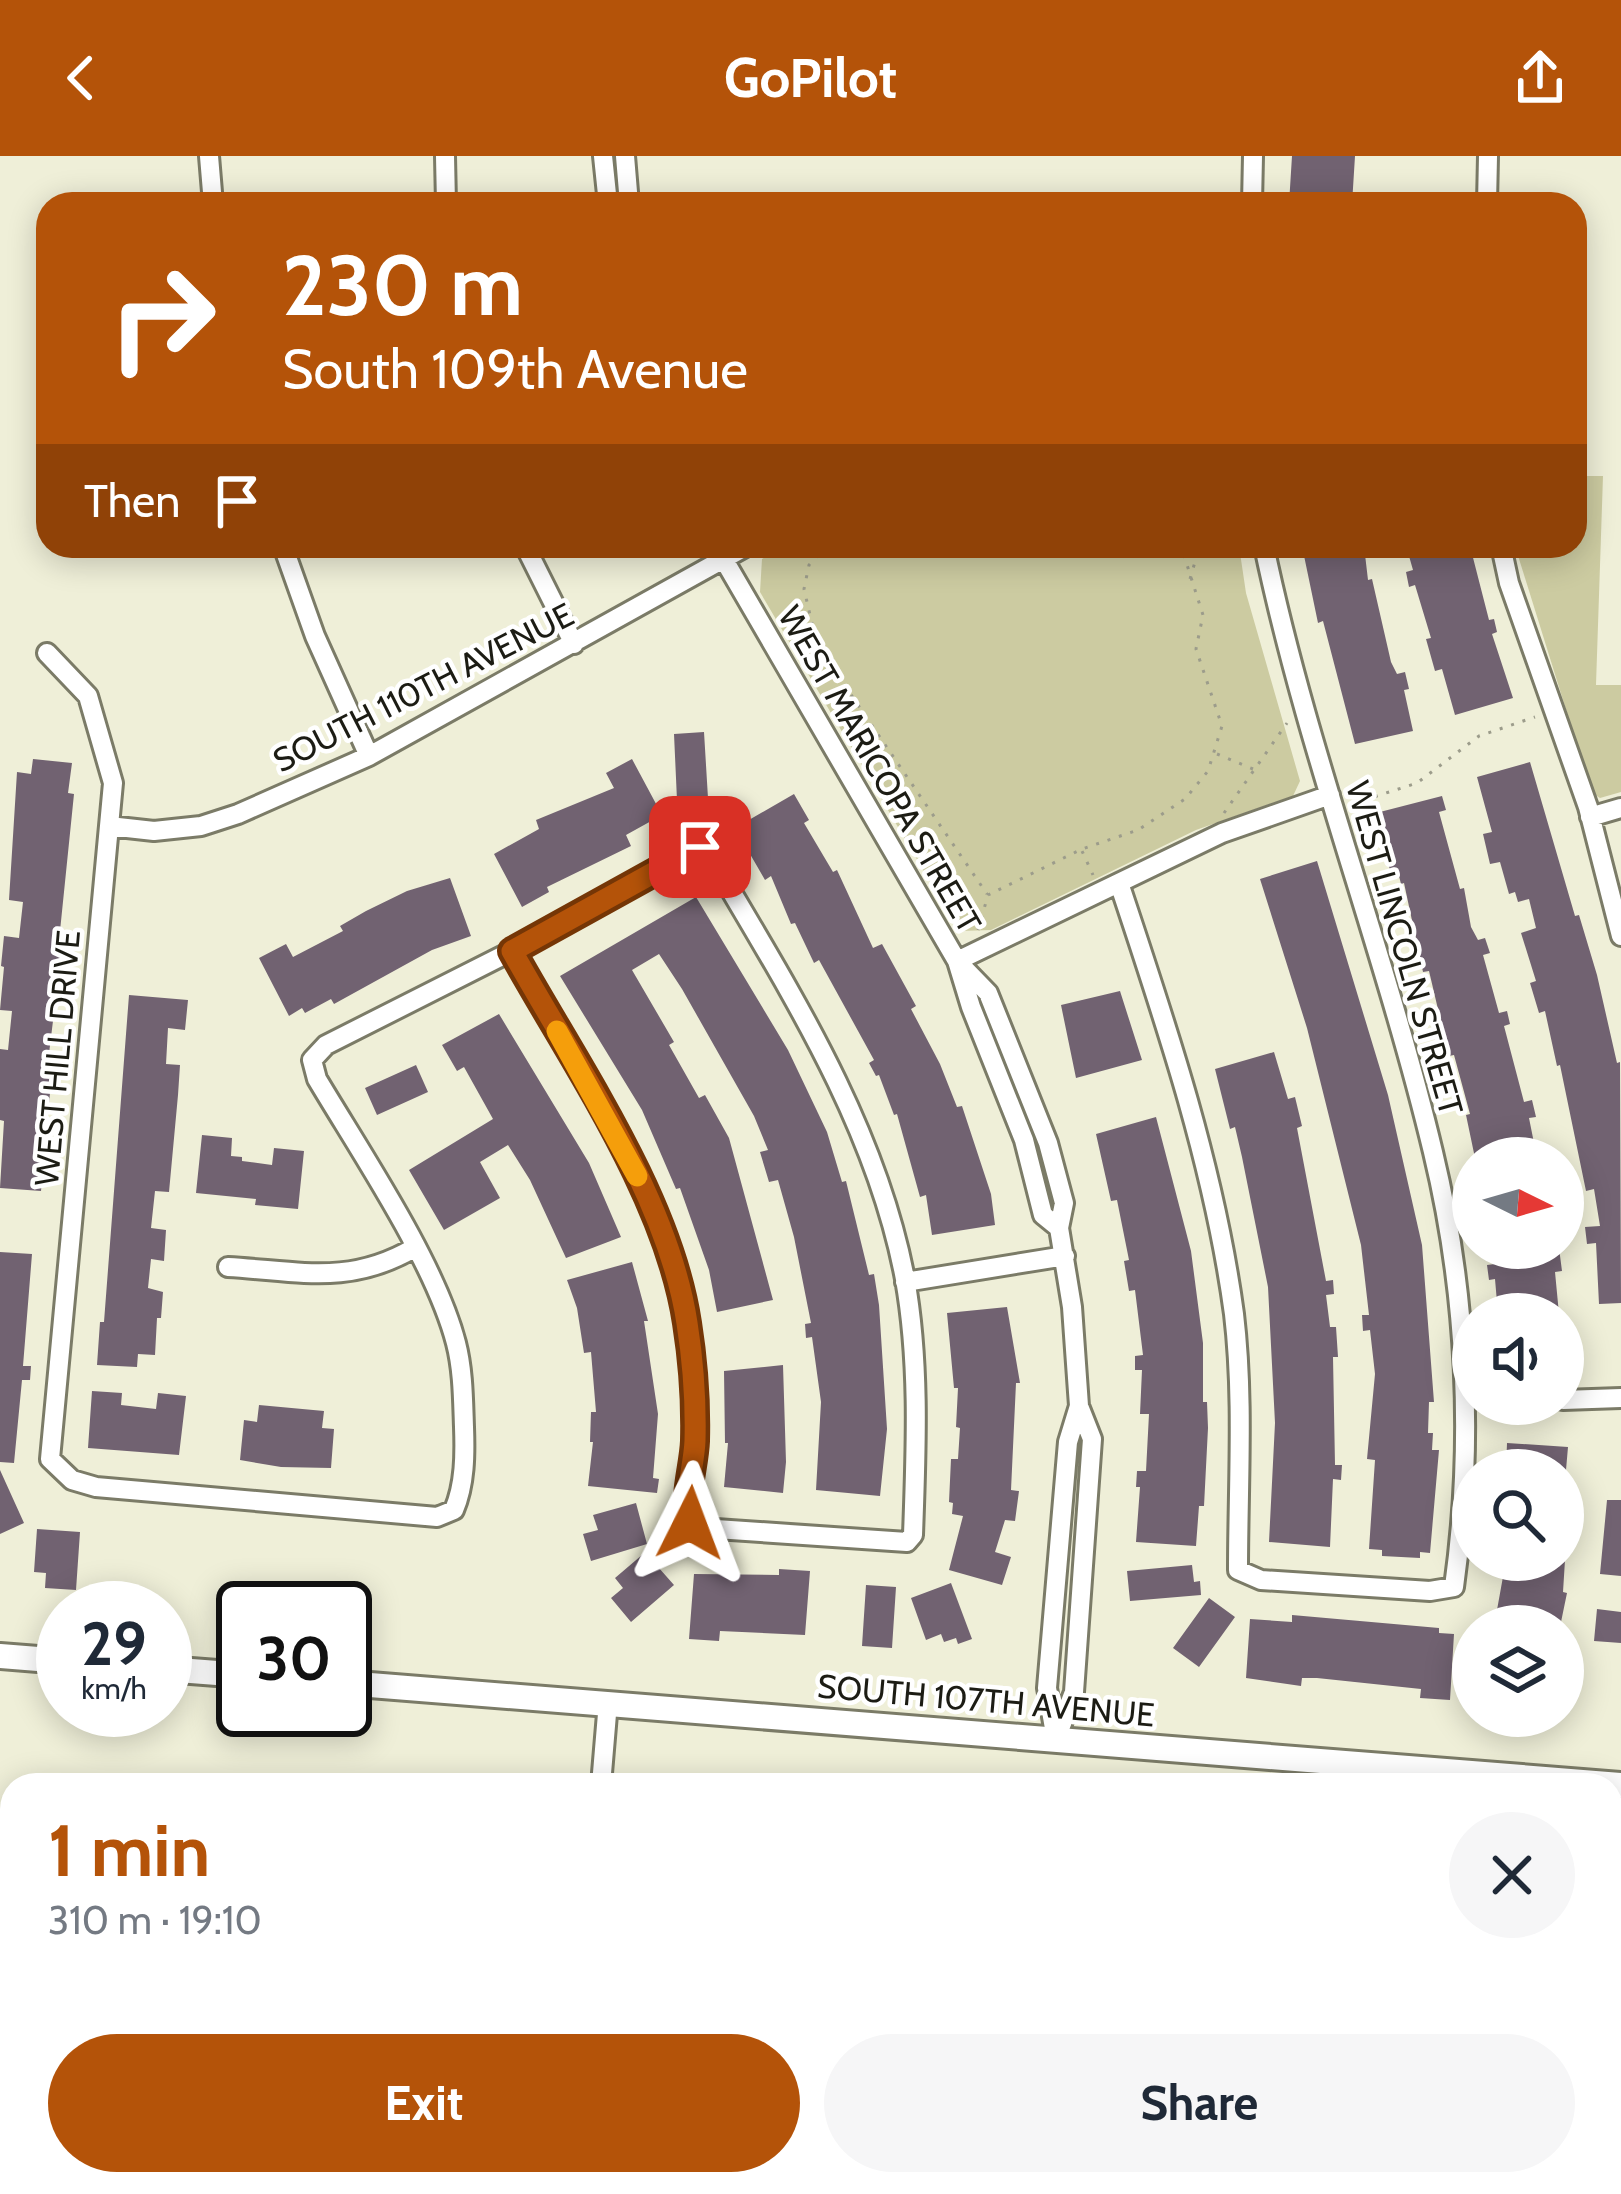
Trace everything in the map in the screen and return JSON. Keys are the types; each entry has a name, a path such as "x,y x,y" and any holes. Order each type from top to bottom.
{"main road":[{"path":"0,1656 36,1659"},
{"name":"SOUTH 107TH AVENUE","path":"372,1685 1474,1773"}],"street":[{"path":"209,156 212,192"},
{"path":"445,156 446,192"},
{"path":"603,156 607,192"},
{"path":"626,156 628,192"},
{"path":"1252,192 1253,156"},
{"path":"1487,192 1488,156"},
{"path":"287,558 315,635 369,756"},
{"path":"531,558 574,644"},
{"name":"SOUTH 110TH AVENUE","path":"109,826 154,832 201,826 369,756 574,644 710,558"},
{"name":"WEST MARICOPA STREET","path":"723,558 964,957 970,1007 1024,1140 1043,1215 1059,1228 1079,1406 1092,1439 1074,1692 1056,1739"},
{"name":"WEST LINCOLN STREET","path":"1267,558 1284,640 1434,1156 1457,1293"},
{"path":"1503,558 1508,584 1590,817 1621,936"},
{"name":"WEST HILL DRIVE","path":"47,653 88,695 113,782 50,1459 72,1480 96,1487 437,1516 454,1510 461,1494 465,1441 459,1358 449,1320 414,1248"},
{"path":"964,957 1204,842 1332,802"},
{"path":"1590,817 1621,808"},
{"path":"228,1267 345,1275 383,1267 414,1248 317,1079 312,1060 326,1045 512,951 700,847 711,857 830,1066 872,1158 905,1282 916,1444 913,1535 907,1543 701,1528 690,1523 693,1378 687,1321 665,1237 632,1167 512,951"},
{"name":"WEST LINCOLN STREET","path":"1110,887 1200,1142 1219,1226 1234,1318 1238,1570 1261,1580 1430,1591 1454,1587 1467,1425"},
{"path":"905,1282 1065,1256"},
{"path":"1584,1399 1621,1398"},
{"path":"602,1773 608,1702"}],"path":[{"path":"815,558 804,590 817,645 988,895"},
{"path":"964,957 988,895 1082,849 1138,830 1185,799 1208,771 1222,726 1196,649 1202,615 1184,558"},
{"path":"1190,579 1196,558"},
{"path":"1204,842 1302,702"},
{"path":"1332,802 1392,794 1417,783 1479,736 1554,711"},
{"path":"1216,753 1254,770"},
{"path":"1082,849 1110,887"}],"green space":[{"path":"1587,476 1603,476 1596,685 1621,685 1621,792 1600,798 1592,793 1519,558 1587,558"},
{"path":"1241,558 1246,593 1300,781 1293,796 1196,830 991,930 959,931 760,592 762,559"}],"building":[{"path":"1292,156 1355,156 1353,192 1290,192"},
{"path":"1304,558 1365,558 1391,662 1397,674 1405,672 1413,731 1355,744 1323,621 1318,623"},
{"path":"1410,558 1473,558 1513,698 1455,715 1442,669 1435,671 1415,585 1409,587 1406,572 1413,570"},
{"path":"704,732 708,798 677,800 674,734"},
{"path":"33,759 72,763 68,793 74,794 47,1070 52,1071 41,1191 0,1188 4,1121 0,1120 0,1049 8,1050 12,1011 0,1010 1,966 4,936 19,938 23,902 9,900 17,772 31,774"},
{"path":"632,759 662,815 626,835 631,846 547,887 549,892 522,907 494,854 539,829 536,820 614,788 606,773"},
{"path":"1530,762 1597,975 1620,1062 1621,1303 1599,1304 1596,1243 1587,1244 1585,1227 1600,1226 1594,1189 1586,1191 1584,1181 1584,1137 1575,1137 1545,1011 1539,1013 1530,983 1536,981 1521,933 1536,928 1529,899 1518,902 1515,892 1509,894 1500,862 1490,864 1483,834 1492,832 1477,777"},
{"path":"794,794 809,820 804,823 833,872 837,870 873,948 882,944 916,1006 911,1009 957,1107 962,1106 991,1194 995,1225 932,1235 926,1195 920,1197 897,1114 869,1063 874,1060 819,960 814,963 795,923 791,924 771,876 765,880 735,828"},
{"path":"1442,796 1446,810 1439,812 1460,889 1464,888 1471,927 1478,940 1485,938 1490,953 1483,955 1499,1013 1507,1011 1510,1024 1504,1026 1524,1102 1532,1100 1536,1117 1529,1118 1533,1137 1471,1137 1466,1115 1470,1114 1454,1055 1449,1056 1429,971 1423,972 1404,883 1397,868 1390,870 1376,813"},
{"path":"1317,861 1388,1095 1422,1245 1434,1402 1429,1402 1428,1433 1433,1433 1432,1450 1439,1450 1430,1553 1420,1552 1420,1558 1382,1556 1382,1550 1369,1549 1375,1460 1367,1459 1375,1374 1370,1330 1363,1331 1362,1315 1369,1315 1361,1245 1307,1028 1260,879"},
{"path":"450,878 471,936 432,950 334,1004 331,999 289,1016 259,958 286,944 293,957 343,931 340,926 366,911 407,891"},
{"path":"696,897 788,1050 827,1132 842,1182 846,1181 879,1305 887,1429 880,1496 816,1490 821,1402 812,1337 806,1338 805,1324 811,1323 794,1237 778,1180 769,1182 760,1152 768,1150 754,1116 682,989 659,954 632,970 674,1042 669,1045 699,1098 705,1095 729,1138 773,1300 717,1312 709,1270 680,1188 676,1189 642,1110 560,976"},
{"path":"1120,991 1142,1060 1076,1078 1061,1005"},
{"path":"129,995 188,1000 185,1030 168,1028 166,1064 180,1065 178,1095 169,1192 155,1191 151,1228 166,1230 164,1261 151,1259 148,1288 163,1292 161,1318 157,1318 155,1355 138,1354 137,1367 97,1365"},
{"path":"499,1014 589,1163 621,1237 566,1258 508,1145 480,1162 500,1198 444,1230 409,1170 493,1119 464,1067 457,1071 442,1045"},
{"path":"1274,1052 1288,1099 1295,1097 1326,1281 1333,1280 1334,1294 1326,1295 1330,1327 1336,1327 1338,1357 1333,1357 1335,1465 1342,1465 1341,1480 1333,1479 1330,1547 1269,1542 1275,1423 1268,1287 1235,1127 1230,1129 1215,1069"},
{"path":"416,1065 428,1092 377,1115 365,1088"},
{"path":"1156,1117 1191,1251 1203,1343 1208,1428 1204,1506 1199,1506 1196,1546 1136,1542 1137,1471 1146,1471 1149,1414 1140,1414 1142,1370 1135,1370 1135,1356 1143,1355 1135,1290 1129,1291 1124,1261 1129,1260 1117,1200 1111,1201 1096,1134"},
{"path":"202,1135 232,1138 231,1156 242,1157 242,1161 272,1165 274,1148 304,1151 298,1209 196,1193"},
{"path":"0,1252 32,1254 23,1366 31,1366 30,1380 22,1380 14,1463 0,1462"},
{"path":"632,1262 648,1321 644,1321 658,1414 653,1478 659,1479 657,1493 588,1486 591,1412 596,1412 591,1352 584,1353 567,1280"},
{"path":"1488,1269 1562,1269 1555,1272 1557,1293 1496,1293 1495,1279 1489,1280"},
{"path":"1007,1307 1020,1383 1016,1383 1011,1490 1019,1491 1015,1521 1005,1520 995,1552 1011,1557 1002,1585 949,1570 963,1516 952,1514 953,1503 949,1502 951,1459 958,1459 960,1428 956,1427 958,1388 954,1388 947,1313"},
{"path":"783,1365 783,1493 724,1487 728,1443 724,1371"},
{"path":"92,1391 122,1393 121,1405 156,1409 158,1393 186,1396 179,1455 88,1448"},
{"path":"259,1405 324,1411 322,1428 334,1429 331,1468 240,1460 244,1420 257,1422"},
{"path":"1507,1443 1568,1447 1568,1449 1507,1449"},
{"path":"0,1470 24,1523 0,1534"},
{"path":"1607,1500 1621,1500 1621,1576 1600,1574"},
{"path":"636,1503 647,1544 591,1561 583,1534 598,1530 593,1515"},
{"path":"37,1529 80,1532 77,1581 45,1581 46,1573 34,1572"},
{"path":"649,1549 651,1559 674,1585 631,1622 611,1598 623,1588 615,1578"},
{"path":"1192,1565 1201,1595 1130,1601 1127,1571"},
{"path":"779,1569 810,1571 805,1635 720,1631 719,1641 689,1639 694,1574 779,1575"},
{"path":"1502,1581 1564,1581 1567,1593 1565,1605 1498,1605"},
{"path":"951,1583 972,1639 944,1642 941,1634 926,1640 911,1598"},
{"path":"866,1585 896,1587 892,1648 862,1646"},
{"path":"1209,1598 1235,1617 1199,1667 1173,1648"},
{"path":"1597,1609 1621,1612 1621,1643 1594,1641"},
{"path":"1292,1615 1439,1628 1439,1633 1452,1634 1450,1700 1420,1698 1421,1689 1317,1678 1302,1678 1301,1686 1246,1678 1250,1619 1292,1622"}],"slow traffic":[{"path":"557,1031 637,1176"}],"route":[{"path":"690,1523 693,1378 687,1321 665,1237 632,1167 512,951 700,847"}]}
